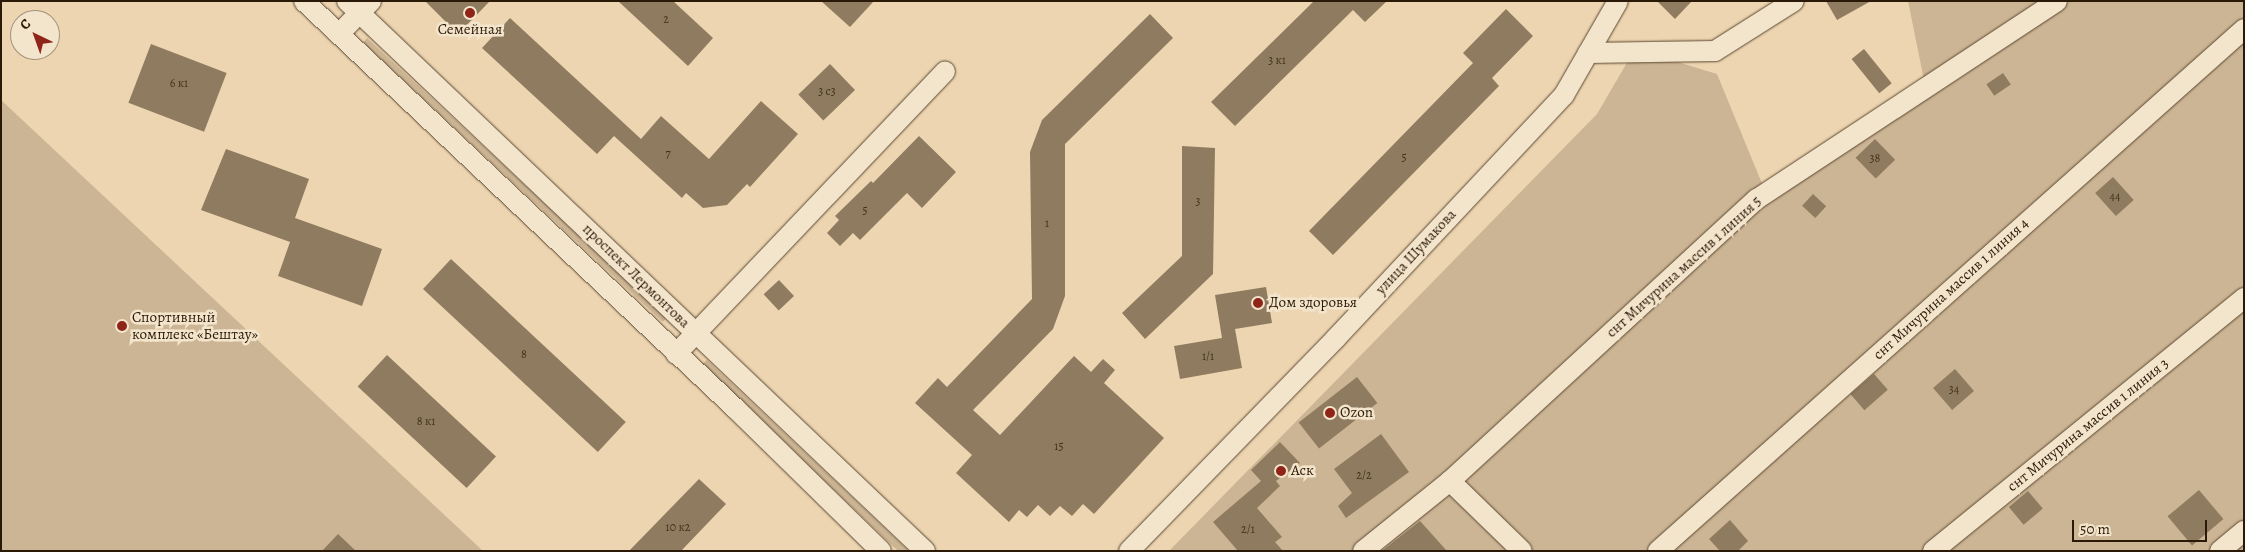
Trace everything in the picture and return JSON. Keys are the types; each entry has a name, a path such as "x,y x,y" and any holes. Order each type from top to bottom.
{"street":[{"name":"проспект Лермонтова","path":"304,1 881,551"},
{"name":"улица Шумакова","path":"1129,551 1336,338 1564,94 1618,1"},
{"path":"1588,53 1715,51 1794,1"},
{"name":"снт Мичурина массив 1 линия 5","path":"1363,551 1450,481 1757,199 2057,1"},
{"name":"проспект Лермонтова","path":"360,5 697,333 925,551"},
{"path":"339,34 360,5"},
{"name":"снт Мичурина массив 1 линия 4","path":"1658,551 2244,29"},
{"path":"676,354 945,72"},
{"name":"снт Мичурина массив 1 линия 3","path":"1933,551 2244,298"},
{"path":"1450,481 1522,551"},
{"path":"2220,551 2244,531"}],"shaded area":[{"path":"1908,1 2244,1 2244,551 1169,551 1597,114 1635,49 1717,74 1770,203 1925,85"},
{"path":"367,38 667,318 663,322 363,42"},
{"name":"Спортивный комплекс «Бештау»","path":"1,100 483,551 1,551"},
{"path":"707,360 909,551 898,551 702,364"}],"building":[{"path":"425,1 490,1 458,34"},
{"path":"618,1 673,1 713,38 688,66"},
{"path":"821,1 874,1 850,27"},
{"path":"1314,1 1387,1 1365,22 1353,10 1235,126 1211,102"},
{"path":"1657,1 1692,1 1675,19"},
{"path":"1826,1 1871,1 1837,20"},
{"path":"1506,9 1533,36 1492,78 1499,86 1333,255 1309,231 1473,63 1463,53"},
{"path":"1150,14 1173,38 1065,144 1065,296 1053,329 973,410 1000,435 1074,356 1091,372 1103,359 1115,370 1104,383 1164,438 1094,514 1083,504 1072,516 1060,506 1050,516 1038,505 1027,517 1019,510 1009,522 956,473 972,455 915,403 938,378 947,387 1032,299 1030,152 1042,120"},
{"path":"510,18 641,139 661,116 709,159 761,101 798,134 750,187 747,184 727,205 703,208 686,193 682,198 614,136 597,154 482,48"},
{"path":"151,44 227,73 204,132 128,103"},
{"path":"1864,49 1892,83 1879,93 1852,59"},
{"path":"830,64 855,90 823,120 798,95"},
{"path":"2003,73 2011,85 1994,96 1986,84"},
{"path":"919,136 956,172 922,208 907,193 860,240 853,233 840,246 827,233 839,220 835,216 871,181 873,183"},
{"path":"1875,139 1895,160 1876,179 1856,158"},
{"path":"1182,146 1215,148 1213,274 1145,339 1122,313 1182,256"},
{"path":"226,149 309,179 295,218 382,249 362,306 278,276 290,242 201,210"},
{"path":"2113,177 2134,200 2116,216 2095,193"},
{"path":"1813,194 1826,206 1815,218 1802,206"},
{"path":"451,259 626,422 598,452 423,289"},
{"path":"779,280 794,296 779,310 764,294"},
{"path":"1266,287 1272,323 1235,329 1242,368 1180,379 1174,346 1222,338 1215,295"},
{"path":"387,355 496,457 467,488 358,386"},
{"path":"1955,369 1974,391 1952,410 1933,388"},
{"path":"1874,374 1888,390 1864,410 1851,394"},
{"path":"1357,377 1377,403 1319,449 1299,423"},
{"path":"1381,434 1409,472 1346,518 1338,506 1352,493 1334,469"},
{"path":"1280,442 1300,463 1276,481 1280,486 1257,508 1282,537 1275,542 1283,551 1238,551 1213,522 1261,481 1251,470"},
{"path":"699,479 726,504 681,551 629,551"},
{"path":"2199,490 2223,519 2192,545 2168,516"},
{"path":"2028,491 2043,509 2024,525 2009,507"},
{"path":"1730,520 1748,541 1738,551 1720,551 1709,539"},
{"path":"1420,521 1447,551 1382,551"},
{"path":"338,534 356,551 322,551"}],"place":[{"name":"Семейная","path":"470,13"},
{"name":"Дом здоровья","path":"1258,303"},
{"name":"Спортивный комплекс «Бештау»","path":"122,326"},
{"name":"Ozon","path":"1330,413"},
{"name":"Аск","path":"1281,471"}]}
